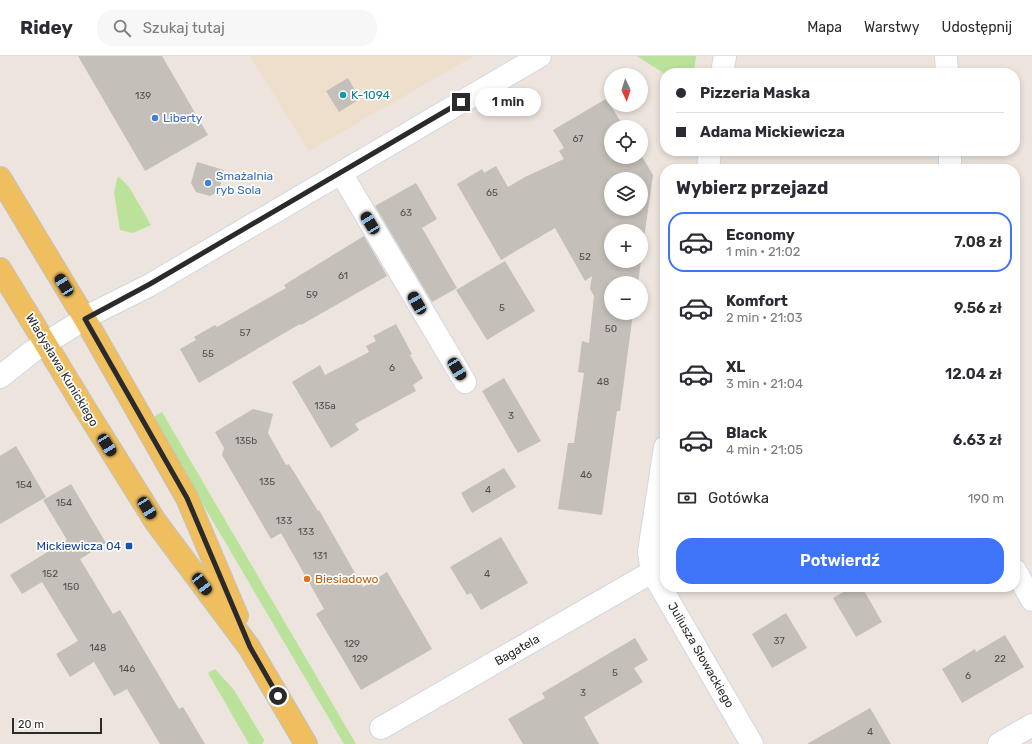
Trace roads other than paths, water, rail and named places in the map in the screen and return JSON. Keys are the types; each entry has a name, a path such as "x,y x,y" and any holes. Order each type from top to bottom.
{"main road":[{"name":"Władysława Kunickiego","path":"0,178 85,319 187,498 250,647"},
{"name":"Władysława Kunickiego","path":"0,269 155,521 250,647 306,744"}],"street":[{"path":"0,378 25,356 85,319 150,284 540,56"},
{"path":"723,68 725,56"},
{"path":"946,56 947,68"},
{"path":"341,173 465,382"},
{"name":"Juliusza Słowackiego","path":"660,480 649,552 652,572 660,586"},
{"name":"Bagatela","path":"381,728 652,572"},
{"path":"1020,579 1032,600"},
{"name":"Juliusza Słowackiego","path":"664,592 752,744"},
{"path":"999,744 1032,725"}],"place":[{"name":"K-1094","path":"343,95"},
{"name":"Liberty","path":"155,118"},
{"name":"Smażalnia ryb Sola","path":"208,183"},
{"name":"Mickiewicza 04","path":"129,546"},
{"name":"Biesiadowo","path":"307,579"}]}
